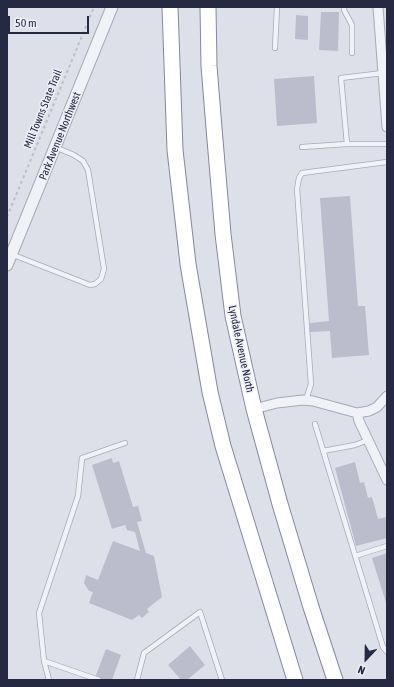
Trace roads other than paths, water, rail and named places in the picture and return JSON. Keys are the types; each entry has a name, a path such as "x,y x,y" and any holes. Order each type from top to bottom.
{"highway":[{"path":"170,7 174,134 178,180 188,264 210,392 223,446 295,680"},
{"name":"Lyndale Avenue North","path":"208,7 209,66 223,234 233,316 254,409 280,504 335,680"}],"street":[{"name":"Park Avenue Northwest","path":"9,260 112,7"},
{"path":"378,7 387,127"},
{"path":"254,409 283,402 306,400 357,413 377,407 387,396"},
{"path":"357,413 387,480"}],"lane":[{"path":"275,48 277,7"},
{"path":"344,7 352,26 352,53"},
{"path":"347,144 342,78 383,74"},
{"path":"302,147 347,144 387,144"},
{"path":"9,260 90,285 95,284 101,279 104,269 88,170 83,161 55,147"},
{"path":"306,400 311,384 297,189 299,178 302,173 387,162"},
{"path":"315,424 383,647 387,652"},
{"path":"323,451 355,445 368,440"},
{"path":"49,680 44,661 40,613 78,496 82,458 125,443"},
{"path":"355,556 387,546"},
{"path":"137,680 144,652 200,612 222,680"},
{"path":"44,661 99,680"}]}
